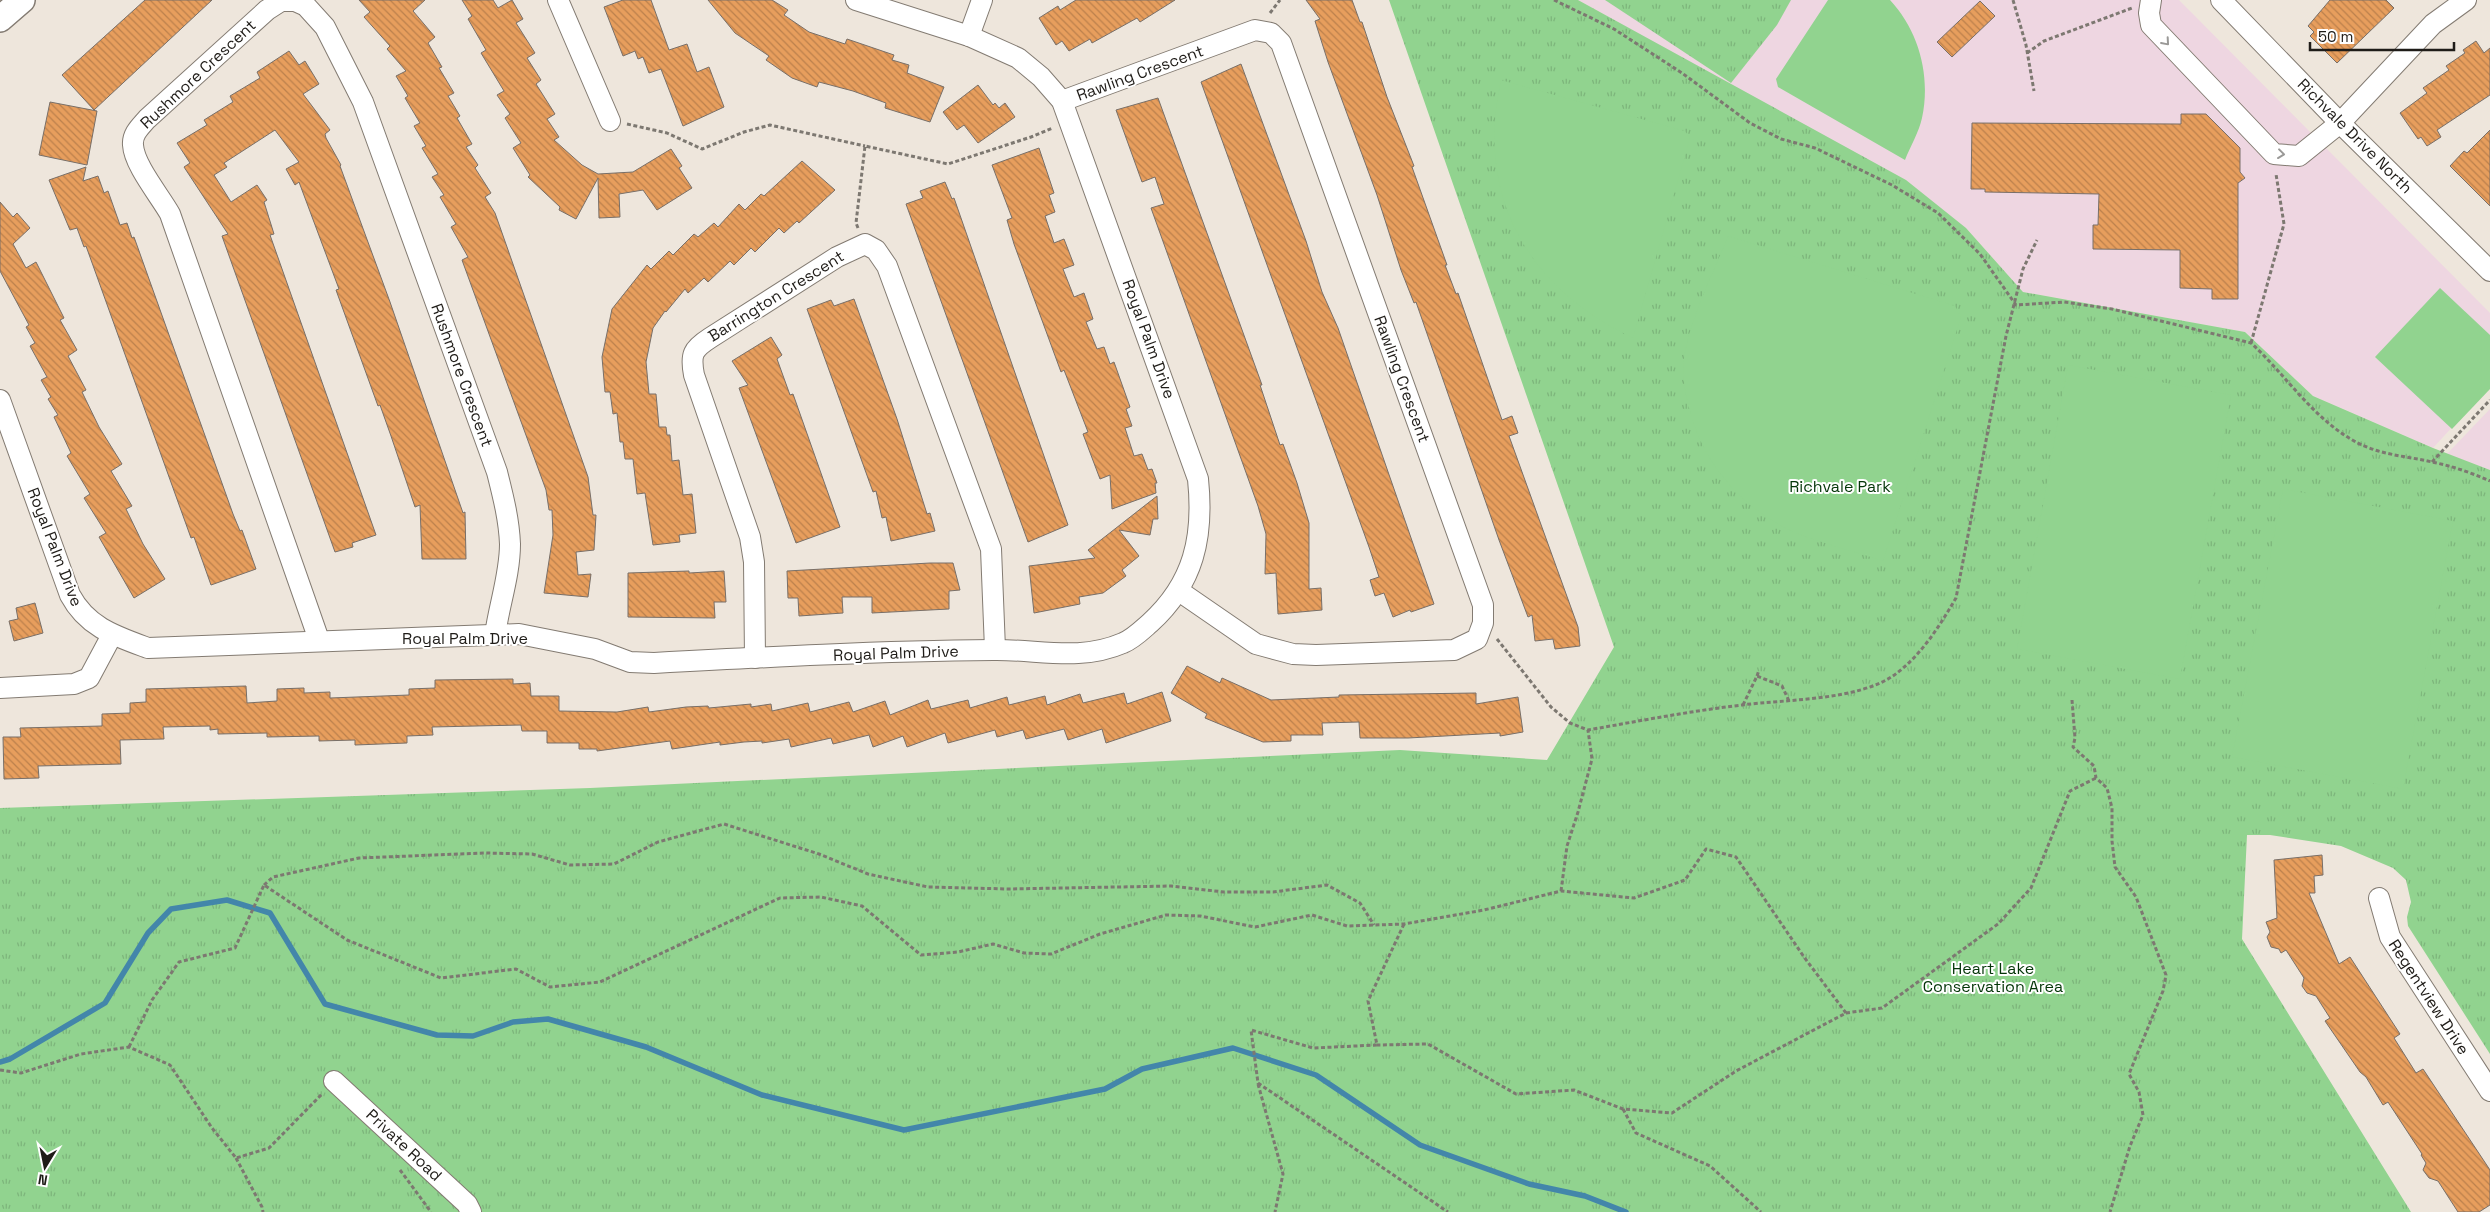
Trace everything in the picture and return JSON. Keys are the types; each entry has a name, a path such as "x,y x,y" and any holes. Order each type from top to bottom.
{"main road":[{"path":"0,19 22,0"}],"street":[{"path":"558,0 610,121"},
{"name":"Royal Palm Drive","path":"0,400 70,595 79,612 112,635 148,648 319,640 519,634 595,649 630,662 654,663 995,650 1070,655 1109,648 1125,642 1139,633 1160,614 1179,591 1190,568 1199,531 1201,508 1198,479 1062,101 1041,76 1018,58 969,36 856,0"},
{"path":"969,36 982,0"},
{"name":"Richvale Drive North","path":"2221,0 2340,123 2490,271"},
{"path":"2143,3 2149,13 2151,24 2274,154 2299,156 2340,123 2433,24 2466,0"},
{"name":"Rushmore Crescent","path":"319,640 170,214 136,158 133,145 136,131 147,119 267,10 280,1 295,1 306,6 325,27 364,102 497,472 507,510 510,545 495,635"},
{"name":"Rawling Crescent","path":"1062,101 1255,30 1271,33 1281,43 1483,605 1483,623 1478,634"},
{"path":"865,244 876,250 887,266 991,549 995,650"},
{"name":"Barrington Crescent","path":"755,658 754,562 750,537 694,376 691,360 696,347 837,256 865,244"},
{"path":"1179,591 1256,644 1292,654 1316,655 1454,650 1476,639 1478,634"},
{"path":"0,688 74,684 89,678 112,635"},
{"name":"Regentview Drive","path":"2379,898 2390,937 2490,1091"},
{"name":"Private Road","path":"334,1081 467,1204 471,1212"}],"path":[{"path":"1554,0 1614,29 1682,73 1750,122 1780,139 1815,148 1884,180 1938,213 1980,254 2016,305"},
{"path":"2013,0 2027,53 2034,91"},
{"path":"2027,53 2044,41 2143,3"},
{"path":"610,121 667,133 702,149 744,132 770,125 901,152 948,164 1031,137 1058,125"},
{"path":"865,146 856,223 865,244"},
{"path":"2251,343 2284,224 2274,154"},
{"path":"1478,634 1495,636 1551,707 1570,723 1588,730 1743,705 1790,701 1870,688 1897,672 1935,634 1951,605 1957,589 2006,336 2016,305 2023,269 2037,240"},
{"path":"2016,305 2064,302 2112,309 2251,343 2266,357 2303,400 2355,442 2390,456 2432,462 2478,475 2490,481"},
{"path":"2432,462 2490,400"},
{"path":"1743,705 1759,670"},
{"path":"1757,676 1782,686 1790,701"},
{"path":"2072,700 2075,738 2073,747 2094,766 2096,778 2107,788 2112,808 2112,841 2115,867 2136,897 2166,975 2163,991 2129,1074 2139,1092 2143,1115 2130,1146 2110,1212"},
{"path":"1562,891 1567,846 1592,759 1588,730"},
{"path":"1275,1212 1283,1174 1258,1083 1252,1030 1313,1048 1428,1044 1516,1094 1574,1090 1623,1108 1672,1113 1736,1071 1846,1012 1882,1008 1998,924 2031,888 2070,791 2096,778"},
{"path":"129,1047 152,1000 179,962 235,948 264,885 273,877 359,858 485,853 532,854 570,865 614,864 658,842 724,824 819,854 868,874 928,887 1009,889 1171,886 1224,892 1273,892 1327,885 1360,903 1374,925"},
{"path":"264,885 347,940 441,978 516,969 550,987 600,982 780,898 822,897 862,906 921,955 958,952 993,944 1024,953 1051,954 1100,934 1166,915 1200,916 1255,927 1312,915 1347,926 1404,924 1484,910 1562,891 1634,898 1685,880 1706,849 1736,858 1804,957 1846,1012"},
{"path":"1377,1045 1368,1001 1404,924"},
{"path":"0,1070 20,1073 81,1054 129,1047 170,1065 212,1128 236,1158 263,1212"},
{"path":"236,1158 270,1148 334,1081"},
{"path":"1258,1083 1448,1212"},
{"path":"1623,1108 1636,1133 1710,1166 1761,1212"},
{"path":"396,1166 430,1212"}],"shaded area":[{"path":"1578,0 2179,0 2490,313 2490,386 2433,448 2313,396 2245,332 2023,292 1966,228 1727,83"},
{"path":"2490,409 2490,470 2447,454"}],"green space":[{"name":"Heart Lake Conservation Area","path":"1389,0 1578,0 1906,180 1966,228 2023,292 2245,332 2313,396 2433,448 2490,470 2490,1054 2408,926 2407,917 2411,902 2406,880 2393,868 2341,846 2270,835 2247,835 2242,939 2411,1212 0,1212 0,808 590,788 1400,750 1547,760 1614,647"},
{"path":"1605,0 1791,0 1777,25 1731,83"},
{"path":"1828,0 1890,0 1900,12 1915,40 1923,70 1924,102 1921,123 1905,160 1778,87 1776,79"},
{"path":"1501,80 1685,131 1690,138 1633,338 1596,317 1564,293 1538,265 1518,234 1504,200 1496,163 1495,123"},
{"name":"Richvale Park","path":"1728,236 1955,306 1961,317 1883,561 1796,533 1762,514 1747,502 1720,473 1700,439 1687,398 1683,365 1691,327"},
{"path":"2440,288 2490,335 2490,389 2452,429 2375,357"},
{"path":"2068,365 2231,395 2180,679 2017,649"},
{"path":"2283,489 2453,521 2403,789 2232,757"}],"building":[{"path":"145,0 212,0 94,110 62,75"},
{"path":"359,0 425,0 413,11 435,37 428,43 442,67 439,68 454,93 448,96 460,116 457,118 472,144 466,147 478,165 475,168 491,193 485,197 495,213 588,477 593,515 596,515 594,550 576,552 578,575 591,574 588,597 544,593 553,535 552,510 549,510 546,490 462,260 468,257 451,227 456,224 440,197 444,195 432,177 438,174 422,148 426,146 414,126 420,123 405,98 408,96 396,76 406,71 387,49 390,46 364,17 370,12"},
{"path":"462,0 493,0 498,8 512,0 523,19 516,23 535,53 527,58 541,80 536,84 555,114 547,119 559,137 554,140 582,165 598,174 633,172 671,149 682,166 679,168 692,188 657,210 643,190 619,194 620,217 599,218 598,178 576,219 559,210 560,207 528,177 530,175 513,148 521,143 505,118 510,114 497,95 504,91 481,53 486,50 468,19 472,16"},
{"path":"623,0 651,0 669,50 687,44 697,72 709,67 724,107 683,126 661,69 649,73 643,57 638,59 635,51 623,56 604,7"},
{"path":"708,0 772,0 788,10 784,15 809,32 845,44 847,39 894,55 892,60 909,65 907,73 944,87 930,122 885,108 886,103 853,91 819,82 817,87 792,78 766,60 769,56 735,33"},
{"path":"1076,0 1175,0 1140,22 1137,18 1092,43 1090,39 1069,51 1062,41 1056,45 1039,18 1058,6 1060,10"},
{"path":"1306,0 1352,0 1360,22 1362,22 1387,97 1414,166 1412,167 1447,265 1445,265 1456,294 1458,293 1502,420 1512,416 1518,433 1509,436 1578,627 1580,646 1555,649 1553,639 1535,641 1532,615 1528,617 1499,540 1416,302 1414,303 1401,270 1377,195 1328,62 1315,21 1320,19"},
{"path":"2330,0 2386,0 2394,8 2337,63 2310,36 2314,32 2308,26"},
{"path":"1980,1 1995,16 1952,57 1937,42"},
{"path":"2476,41 2484,53 2490,48 2490,95 2437,130 2441,137 2427,146 2421,137 2418,139 2400,113 2427,93 2423,88 2449,70 2446,66 2465,53 2463,50"},
{"path":"289,51 299,65 305,61 319,84 303,94 330,130 325,134 326,138 341,165 463,513 465,512 466,559 422,559 420,505 415,507 380,405 378,406 336,290 339,289 299,182 295,185 286,169 299,162 275,130 224,163 227,167 214,175 231,202 257,185 267,200 264,202 274,234 270,235 376,535 352,543 353,547 335,552 222,236 228,234 184,167 190,163 177,143 207,125 204,120 233,102 230,96 260,78 257,72"},
{"path":"1241,64 1306,241 1322,292 1338,328 1434,604 1411,612 1410,610 1393,617 1384,593 1375,596 1370,580 1379,577 1369,547 1201,82"},
{"path":"978,85 993,105 995,103 999,108 1005,103 1015,117 978,143 964,125 957,130 943,112"},
{"path":"1158,98 1262,385 1260,385 1280,445 1283,444 1297,483 1309,523 1309,589 1321,588 1322,610 1278,614 1276,573 1265,574 1266,534 1258,506 1151,208 1164,204 1155,177 1142,182 1116,110"},
{"path":"50,102 97,111 87,165 39,155"},
{"path":"2181,114 2206,114 2240,148 2240,172 2245,178 2238,183 2238,299 2212,299 2212,289 2180,288 2180,250 2093,249 2093,225 2098,225 2099,194 1985,192 1985,189 1971,189 1972,123 2181,124"},
{"path":"2490,130 2490,206 2450,166 2464,151 2467,153"},
{"path":"1039,148 1054,193 1049,195 1055,212 1045,216 1054,243 1064,239 1074,265 1063,269 1074,297 1084,293 1093,319 1086,322 1097,349 1104,347 1110,364 1114,362 1130,407 1126,409 1132,426 1125,428 1134,456 1142,454 1148,470 1152,469 1157,483 1155,483 1156,493 1112,509 1110,475 1100,479 1083,434 1088,432 1064,370 1061,372 1014,244 1007,220 1012,218 992,165"},
{"path":"802,161 835,190 799,223 797,221 784,233 779,228 755,252 751,248 734,265 730,261 708,282 704,278 688,293 685,289 665,311 653,328 646,362 649,394 656,394 659,427 666,427 667,435 670,435 672,461 679,460 683,495 692,494 696,533 679,535 680,542 653,545 645,493 637,494 633,459 625,459 623,442 620,442 617,413 613,414 610,392 605,392 602,357 612,309 647,265 651,269 669,251 673,255 694,234 698,237 714,223 718,227 739,204 745,210 761,194 764,196"},
{"path":"86,167 83,181 98,176 104,193 108,191 120,225 127,223 132,238 134,237 233,514 240,531 242,530 256,569 211,585 194,537 191,538 86,246 84,247 77,228 70,230 49,180"},
{"path":"945,182 952,199 954,198 1068,525 1028,542 906,204 923,198 920,191"},
{"path":"0,202 13,217 17,213 30,228 13,244 26,268 36,262 64,318 60,320 77,350 68,356 86,390 82,392 99,427 122,464 111,471 132,506 126,509 143,544 165,579 134,598 99,537 106,533 84,498 90,494 67,456 71,453 54,417 58,415 48,399 51,397 41,380 47,377 30,346 35,343 26,327 29,325 0,271"},
{"path":"854,299 897,419 927,514 930,513 935,531 891,541 886,517 882,518 876,491 873,492 807,309 831,300 834,306"},
{"path":"771,337 782,355 777,359 790,395 793,394 840,527 796,543 739,388 748,385 732,361"},
{"path":"1157,496 1158,519 1153,519 1150,535 1119,530 1139,556 1122,570 1126,576 1103,593 1079,597 1080,604 1034,613 1029,566 1095,558 1088,550"},
{"path":"953,563 960,590 949,591 949,609 872,613 872,597 842,597 843,613 799,616 798,598 788,598 787,571"},
{"path":"689,571 689,573 724,571 726,602 714,602 715,618 628,617 628,573"},
{"path":"35,603 43,633 14,641 9,621 18,619 16,608"},
{"path":"1187,666 1220,683 1222,678 1271,700 1339,697 1339,695 1476,693 1476,704 1518,697 1523,732 1500,736 1500,733 1408,738 1360,738 1359,722 1322,723 1323,735 1291,735 1291,741 1263,742 1205,718 1207,714 1171,693"},
{"path":"513,679 513,684 530,683 531,696 559,696 559,711 617,712 648,707 649,712 686,707 708,706 709,708 751,704 751,707 771,704 772,711 808,703 810,712 849,702 853,712 885,701 890,715 928,700 931,709 968,700 970,708 1007,697 1009,705 1045,696 1047,705 1080,694 1083,703 1124,693 1127,704 1162,692 1171,721 1106,743 1102,729 1068,740 1064,729 1026,739 1023,730 997,737 995,730 948,743 945,733 907,747 903,736 873,747 869,735 833,744 831,738 791,747 789,739 762,743 762,741 720,745 720,742 672,749 670,741 597,751 597,749 579,749 579,743 547,743 547,731 522,731 521,725 432,727 433,735 407,736 407,743 355,745 355,740 319,741 319,736 267,737 267,733 218,734 218,729 210,730 210,726 163,727 164,739 120,740 121,764 38,766 39,778 4,779 3,737 21,737 20,728 102,726 102,714 130,713 130,703 146,702 146,689 246,686 247,703 277,701 277,689 304,688 304,693 330,692 330,698 409,695 409,689 435,688 435,680"},
{"path":"2322,855 2323,875 2314,876 2315,893 2309,893 2339,964 2350,957 2400,1034 2394,1038 2416,1073 2423,1069 2490,1170 2490,1205 2479,1212 2458,1212 2438,1181 2429,1178 2423,1170 2426,1163 2422,1154 2388,1102 2383,1105 2366,1077 2360,1072 2325,1021 2330,1018 2316,996 2307,993 2302,986 2304,978 2286,950 2281,953 2279,949 2271,947 2267,937 2270,932 2266,922 2277,918 2274,860"}],"waterway":[{"path":"0,1062 10,1059 105,1003 148,933 171,909 227,900 270,913 325,1004 437,1035 473,1036 513,1022 548,1019 646,1047 762,1095 904,1130 1105,1089 1142,1069 1233,1048 1316,1075 1420,1145 1529,1184 1585,1196 1626,1212"}]}
